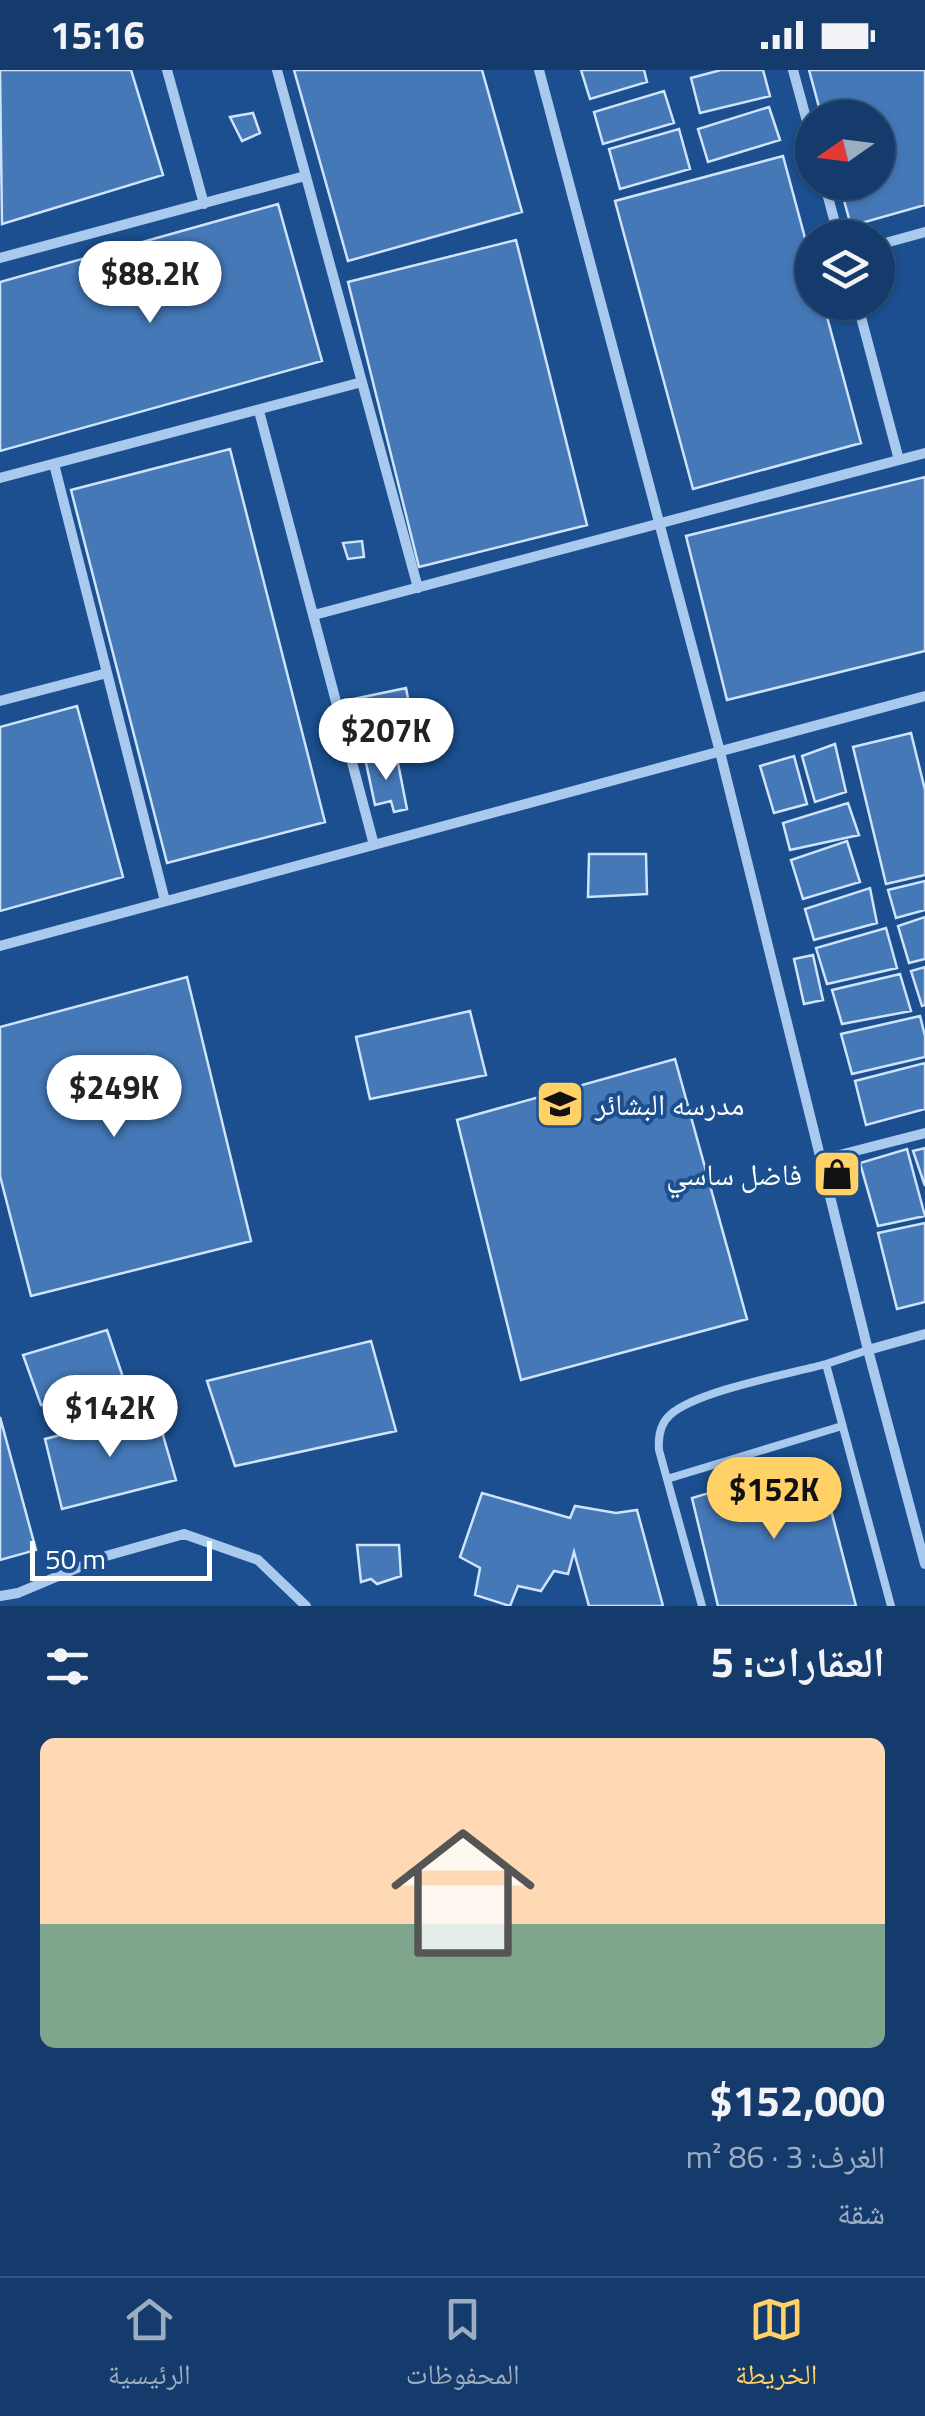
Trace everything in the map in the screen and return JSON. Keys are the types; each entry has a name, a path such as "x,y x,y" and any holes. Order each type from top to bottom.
{"street":[{"path":"167,70 204,204"},
{"path":"277,70 418,588"},
{"path":"539,70 720,752 925,1564"},
{"path":"794,70 802,100"},
{"path":"0,258 305,176"},
{"path":"895,240 925,232"},
{"path":"862,320 899,460"},
{"path":"0,478 362,382"},
{"path":"259,411 374,844"},
{"path":"314,615 925,453"},
{"path":"54,464 165,901"},
{"path":"1,697 107,673"},
{"path":"0,946 925,696"},
{"path":"820,1160 925,1132"},
{"path":"868,1350 925,1334"},
{"path":"0,1596 18,1593 106,1556 184,1534 258,1560 306,1606"}],"lane":[{"path":"702,1606 667,1478 658,1440 660,1430 671,1414 694,1400 868,1350"},
{"path":"826,1364 890,1606"},
{"path":"667,1478 842,1426"}],"building":[{"path":"0,70 131,70 163,175 2,224"},
{"path":"294,70 482,70 522,212 348,261"},
{"path":"581,70 644,70 647,82 590,99"},
{"path":"721,70 763,70 770,96 700,113 691,78"},
{"path":"809,70 925,70 925,205 872,220 849,220 844,200 895,200 895,100 817,100"},
{"path":"664,91 674,123 603,144 594,112"},
{"path":"769,107 780,140 708,162 698,129"},
{"path":"253,113 260,133 242,141 230,117"},
{"path":"679,129 690,169 620,189 609,149"},
{"path":"783,156 800,220 795,220 795,320 828,320 861,443 693,489 615,201"},
{"path":"278,204 322,361 0,451 0,282"},
{"path":"516,240 587,525 419,567 348,282"},
{"path":"230,449 325,822 167,863 71,490"},
{"path":"925,477 925,651 727,700 686,536"},
{"path":"362,541 364,557 348,559 343,543"},
{"path":"406,688 411,714 354,730 344,701"},
{"path":"77,706 123,877 0,911 0,727"},
{"path":"911,733 925,790 925,875 886,884 853,747"},
{"path":"835,744 846,792 815,802 802,756"},
{"path":"372,756 383,763 397,758 407,809 394,812 391,801 375,805 365,758"},
{"path":"794,756 807,804 774,813 760,766"},
{"path":"848,803 859,835 790,850 783,823"},
{"path":"847,841 860,882 803,899 791,860"},
{"path":"589,854 646,854 647,894 588,897"},
{"path":"925,881 925,910 896,918 888,890"},
{"path":"870,888 877,923 814,940 805,909"},
{"path":"925,917 925,959 909,963 898,926"},
{"path":"886,928 897,968 827,984 816,948"},
{"path":"813,955 823,1000 804,1004 794,959"},
{"path":"925,967 925,1005 922,1006 911,971"},
{"path":"900,974 911,1011 842,1024 832,990"},
{"path":"187,977 251,1241 31,1296 0,1176 0,1027"},
{"path":"470,1011 486,1075 370,1099 356,1037"},
{"path":"920,1016 925,1057 852,1074 841,1034"},
{"path":"675,1059 747,1319 521,1380 457,1120"},
{"path":"925,1063 925,1109 866,1125 855,1081"},
{"path":"925,1148 925,1186 913,1151"},
{"path":"907,1149 925,1216 878,1226 860,1163"},
{"path":"925,1223 925,1302 897,1309 878,1233"},
{"path":"107,1330 126,1386 41,1405 23,1355"},
{"path":"371,1341 396,1431 235,1466 207,1381"},
{"path":"156,1411 176,1480 62,1509 45,1439"},
{"path":"0,1417 36,1550 0,1560"},
{"path":"818,1460 856,1606 718,1606 692,1498"},
{"path":"482,1493 570,1518 575,1506 616,1513 637,1510 663,1606 589,1606 574,1552 568,1574 554,1571 541,1591 518,1586 510,1606 475,1595 480,1568 460,1557"},
{"path":"357,1545 399,1545 401,1576 377,1584 371,1579 361,1582"}],"place":[{"name":"مدرسه البشائر","path":"560,1104"},
{"name":"فاضل ساسي","path":"837,1174"}]}
